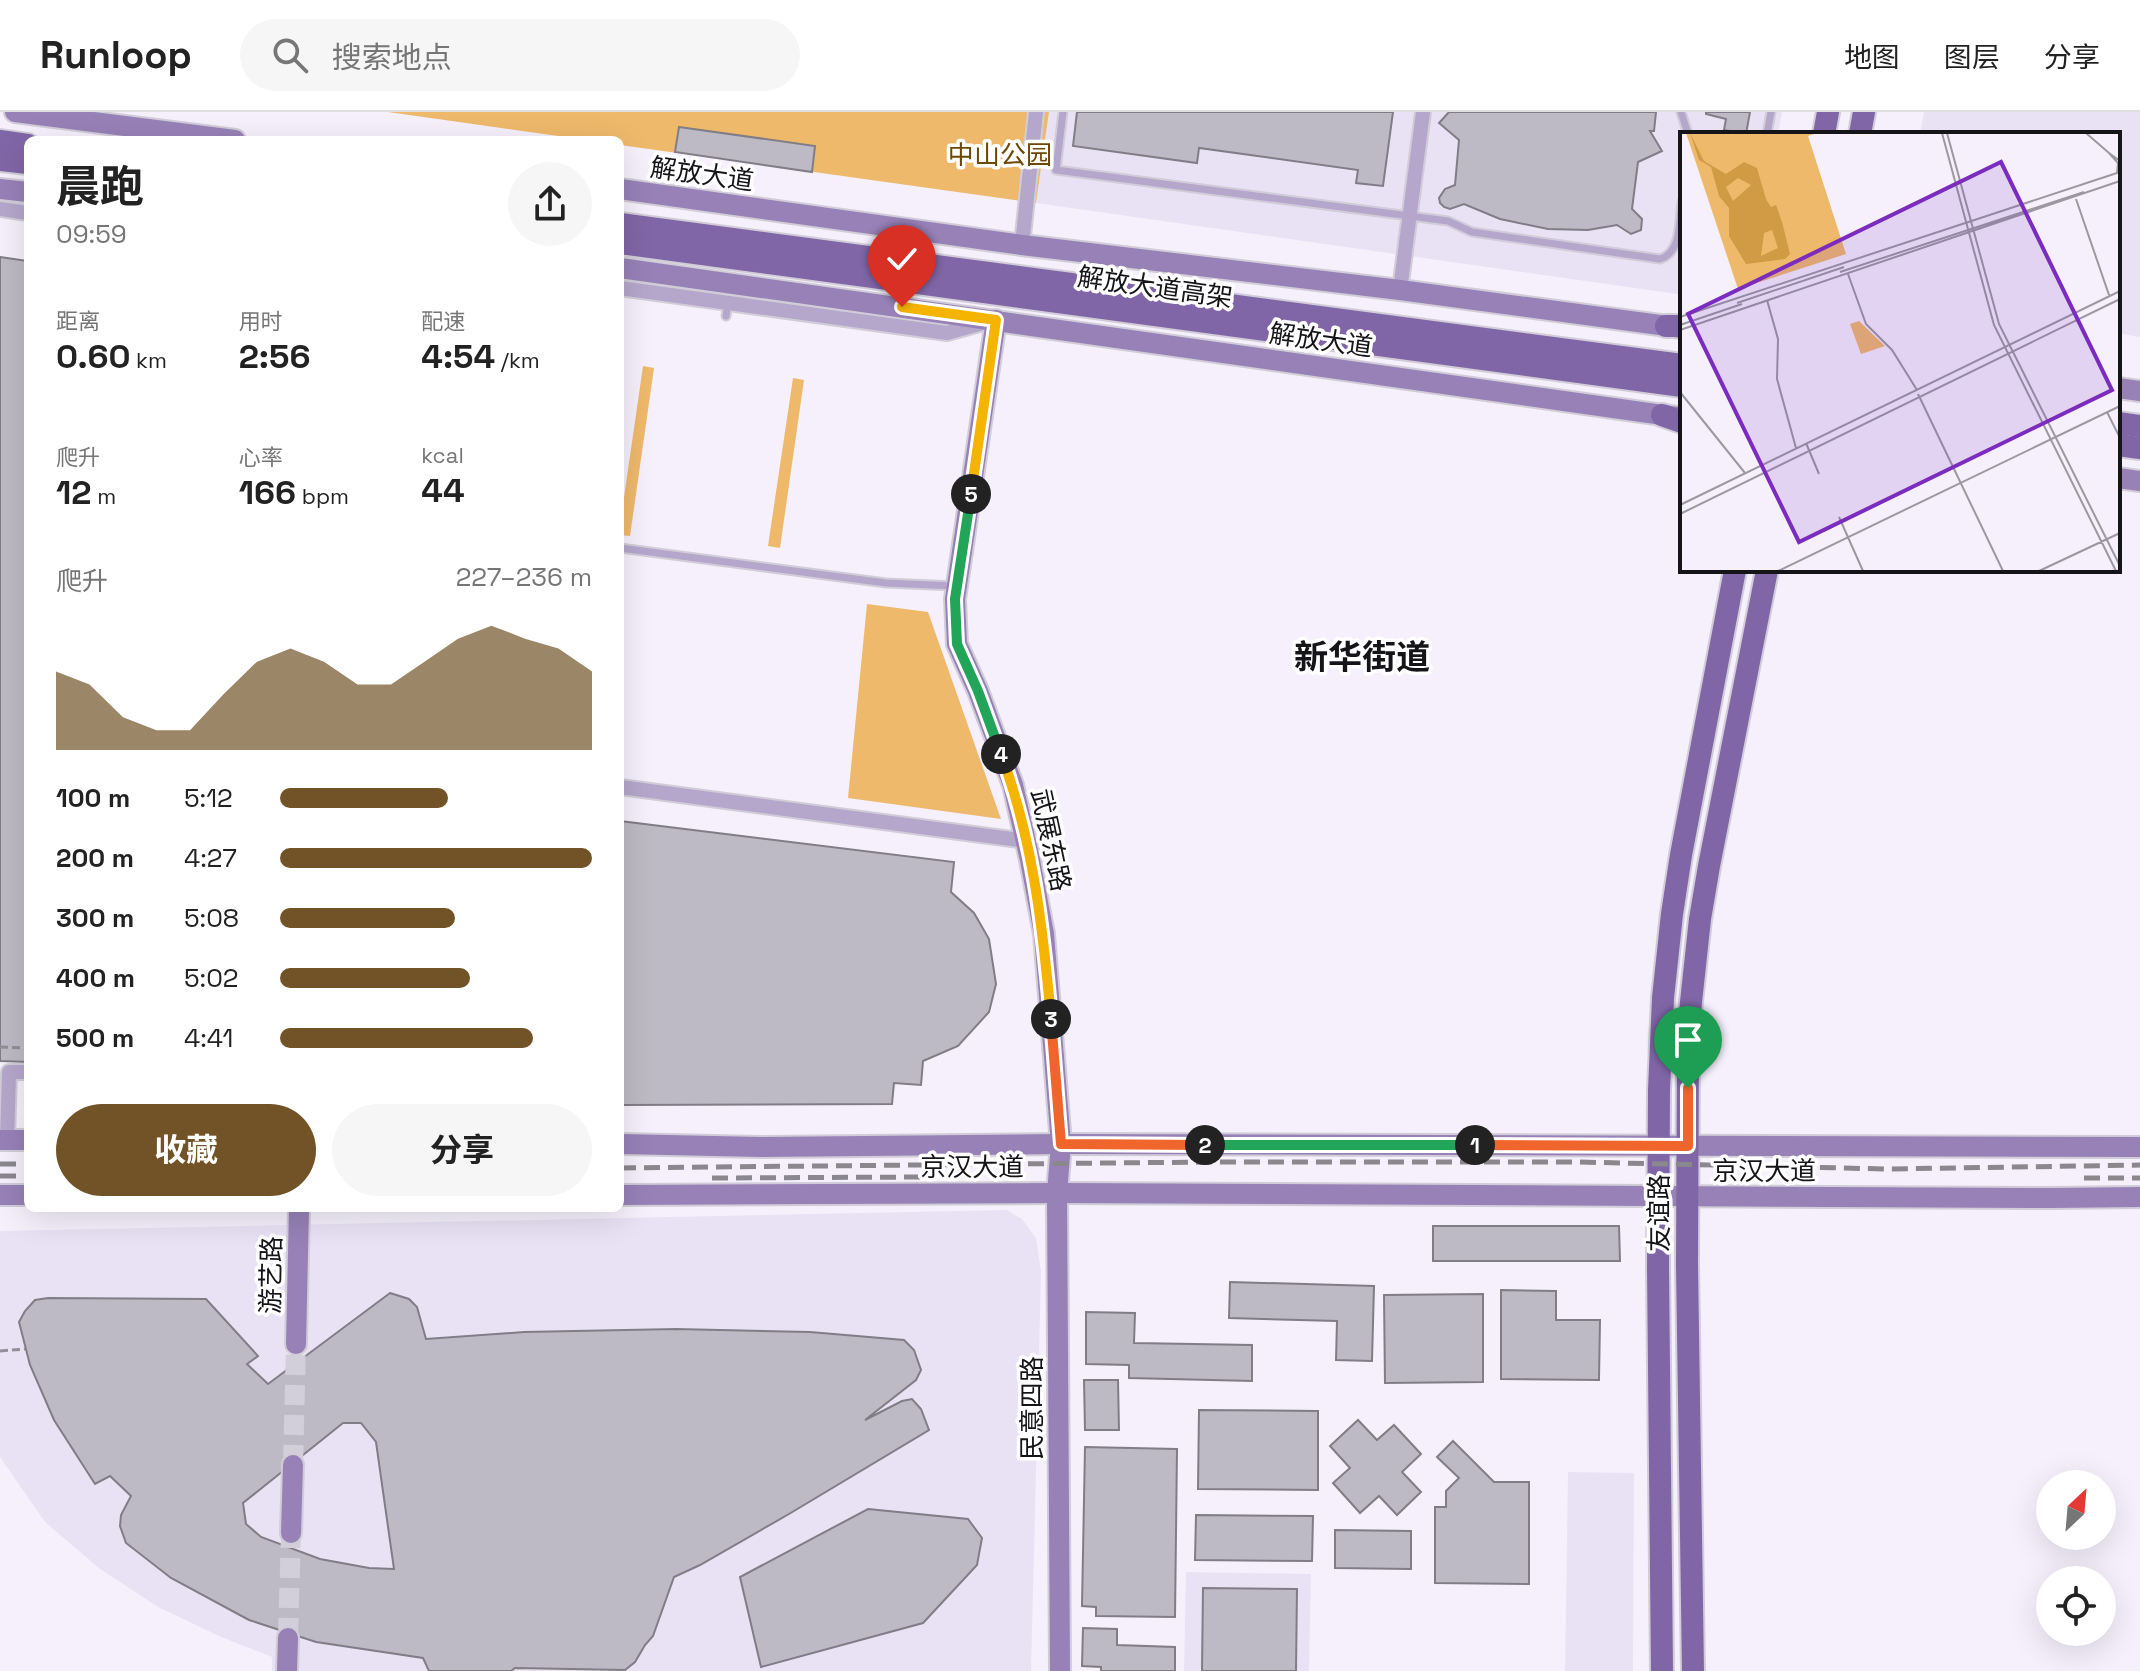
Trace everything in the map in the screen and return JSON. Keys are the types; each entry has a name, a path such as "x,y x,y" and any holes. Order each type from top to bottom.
{"main road":[{"path":"15,112 204,136"},
{"path":"1824,132 1828,112"},
{"path":"1860,132 1864,112"},
{"path":"0,141 24,144"},
{"path":"0,160 24,163"},
{"path":"0,189 24,192"},
{"name":"解放大道","path":"624,190 1022,245 1677,326"},
{"name":"解放大道高架","path":"624,225 1680,365"},
{"name":"解放大道高架","path":"624,244 1680,386"},
{"name":"解放大道","path":"624,269 1675,418"},
{"name":"武展东路","path":"996,320 955,599 957,644 1013,785 1026,841 1044,934 1061,1144"},
{"path":"2120,388 2140,391"},
{"path":"2120,423 2140,426"},
{"path":"2120,445 2140,448"},
{"path":"2120,478 2140,481"},
{"name":"友谊路","path":"1662,1671 1658,1196 1663,998 1681,855 1735,572"},
{"name":"友谊路","path":"1693,1671 1688,1043 1700,919 1767,572"},
{"path":"3,1140 24,1140"},
{"name":"京汉大道","path":"624,1144 761,1147 1061,1144 2140,1147"},
{"name":"民意四路","path":"1060,1671 1057,1193 1061,1144"},
{"name":"京汉大道","path":"624,1195 1057,1193 2140,1197"},
{"path":"0,1195 24,1195"},
{"name":"游艺路","path":"296,1344 299,1212"},
{"path":"291,1533 293,1465"},
{"path":"287,1671 288,1638"}],"street":[{"path":"1022,245 1036,112"},
{"path":"1400,290 1423,112"},
{"path":"0,209 24,212"},
{"path":"624,289 727,309 947,333 996,320"},
{"path":"624,788 1026,841"},
{"path":"3,1140 9,1072 24,1072"}],"lane":[{"path":"1063,112 1056,170 1448,221 1472,232 1660,259 1666,258 1675,246 1680,215"},
{"path":"1681,112 1687,132"},
{"path":"1767,132 1771,112"},
{"path":"624,549 886,583 957,586"}],"path":[{"path":"0,1047 24,1048"},
{"path":"0,1351 25,1349"}],"shaded area":[{"path":"1049,112 1782,112 1778,132 1680,132 1680,293 1677,294 1036,203"},
{"path":"1924,112 2140,112 2140,337 2120,333 2120,132 1920,132"},
{"path":"1007,1210 1022,1219 1036,1238 1041,1272 1031,1671 272,1671 272,1657 158,1607 100,1569 45,1522 0,1457 0,1231"},
{"path":"1568,1472 1634,1473 1633,1671 1565,1671"},
{"path":"1186,1572 1311,1574 1309,1671 1184,1671"}],"green space":[{"name":"中山公园","path":"388,112 1049,112 1036,203 624,146 624,136 559,136"},
{"path":"643,366 654,368 630,536 624,535 624,497"},
{"path":"793,378 804,380 780,548 768,546"},
{"path":"867,604 928,612 1001,819 848,798"}],"building":[{"path":"1077,112 1393,112 1383,186 1356,183 1358,170 1199,148 1197,163 1073,146"},
{"path":"1449,112 1656,112 1654,131 1650,131 1662,151 1638,162 1632,209 1642,219 1641,230 1631,234 1617,225 1588,230 1548,229 1500,219 1464,204 1450,209 1444,207 1439,198 1445,189 1455,185 1459,140 1439,123"},
{"path":"1750,112 1746,132 1724,130 1726,119 1706,114"},
{"path":"679,127 815,146 812,172 675,152"},
{"path":"0,257 24,260 24,1062 0,1061"},
{"path":"624,821 954,862 951,892 974,913 989,939 996,984 989,1012 958,1046 923,1061 921,1085 894,1083 892,1104 624,1105"},
{"path":"1433,1226 1619,1226 1620,1261 1433,1261"},
{"path":"1230,1282 1374,1286 1372,1361 1336,1360 1337,1321 1229,1318"},
{"path":"1501,1290 1556,1291 1556,1320 1600,1320 1599,1380 1501,1379"},
{"path":"390,1293 409,1299 417,1307 426,1339 524,1332 676,1329 810,1332 904,1340 914,1350 921,1370 916,1380 865,1420 912,1399 921,1409 929,1430 789,1514 674,1577 653,1636 635,1662 625,1670 515,1668 511,1671 429,1671 423,1658 316,1642 249,1620 171,1578 126,1543 120,1526 121,1515 131,1496 110,1476 95,1484 54,1420 30,1365 19,1322 35,1300 48,1298 206,1299 258,1356 247,1364 268,1384","holes":["343,1423 361,1423 376,1442 394,1569 320,1559 261,1537 246,1524 243,1503"]},
{"path":"1483,1294 1483,1382 1385,1383 1384,1295"},
{"path":"1086,1312 1135,1313 1134,1343 1252,1345 1252,1381 1129,1378 1129,1365 1086,1364"},
{"path":"1084,1380 1118,1380 1119,1430 1085,1430"},
{"path":"1199,1410 1318,1411 1318,1490 1198,1489"},
{"path":"1358,1420 1377,1440 1394,1425 1421,1454 1402,1472 1421,1492 1397,1515 1379,1496 1360,1513 1333,1483 1350,1468 1330,1446"},
{"path":"1453,1441 1494,1482 1529,1482 1529,1584 1435,1583 1435,1507 1446,1507 1446,1491 1459,1478 1437,1457"},
{"path":"1085,1447 1177,1449 1175,1617 1096,1616 1096,1607 1082,1606"},
{"path":"868,1509 968,1519 982,1538 977,1565 923,1623 761,1667 740,1577"},
{"path":"1196,1515 1313,1516 1312,1561 1195,1560"},
{"path":"1335,1530 1411,1531 1411,1569 1335,1568"},
{"path":"1203,1588 1297,1589 1296,1671 1202,1671"},
{"path":"1083,1628 1117,1629 1117,1645 1175,1647 1175,1671 1101,1671 1101,1667 1082,1666"}],"tunnel":[{"path":"293,1465 296,1344"},
{"path":"288,1638 291,1533"}],"railway":[{"path":"624,1168 1209,1162 1578,1162 1887,1169 2140,1165"},
{"path":"0,1164 24,1164"},
{"path":"0,1176 24,1176"},
{"path":"712,1178 924,1177"},
{"path":"2084,1178 2140,1178"}],"district":[{"name":"新华街道","path":"1362,657"}],"route":[{"path":"902,307 996,320 955,599 957,644 1013,785 1030,860 1044,934 1061,1144 1688,1146 1688,1088"}]}
